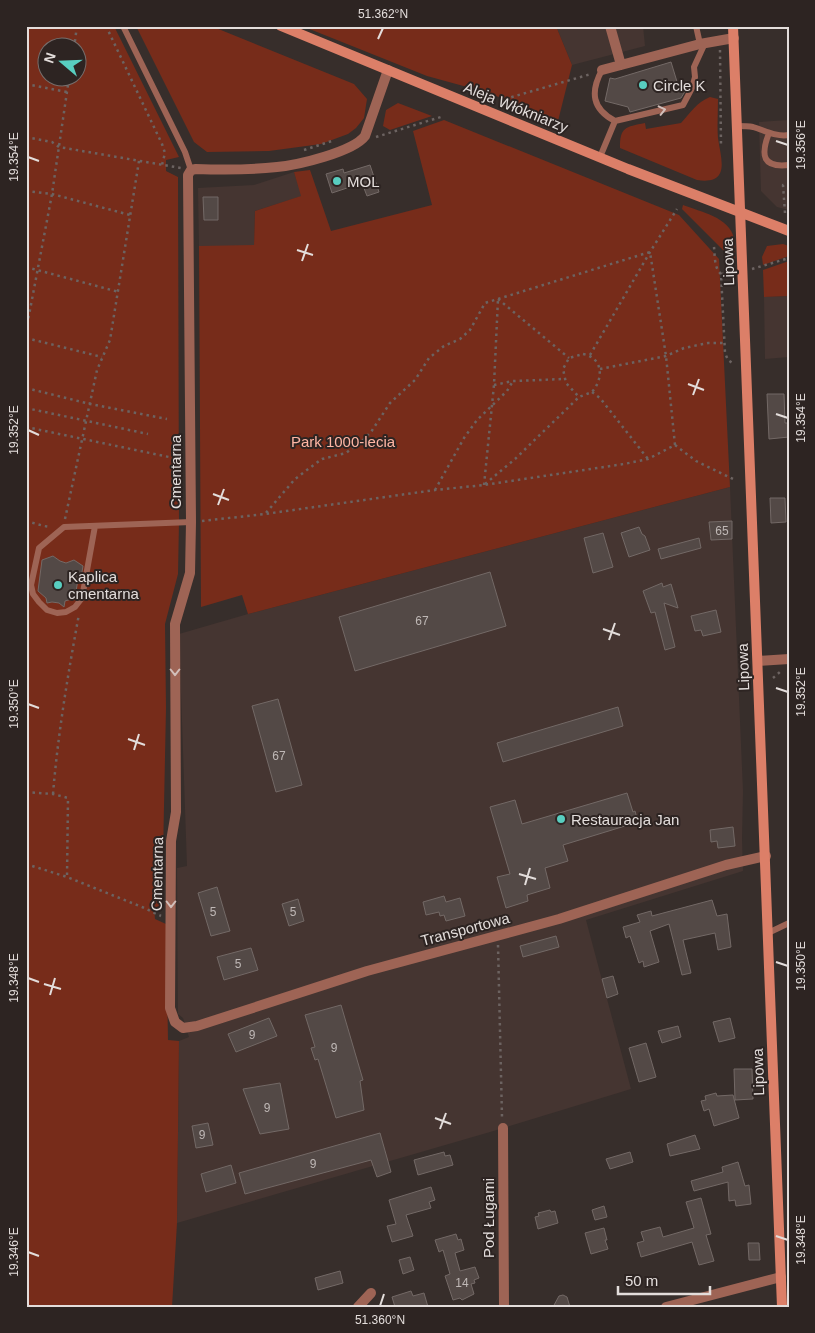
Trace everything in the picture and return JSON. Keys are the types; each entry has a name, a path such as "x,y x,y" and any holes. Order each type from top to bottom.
{"main road":[{"name":"Aleja Włókniarzy","path":"281,26 600,157 789,231"},
{"name":"Lipowa","path":"733,26 782,1307"}],"street":[{"path":"610,26 622,65"},
{"path":"602,70 702,43 734,38"},
{"path":"191,170 277,167 342,152 361,142 368,130 388,70"},
{"name":"Cmentarna","path":"175,1022 170,1008 171,841 176,812 175,624 190,573 188,174 191,170"},
{"path":"758,661 789,659"},
{"name":"Transportowa","path":"175,1022 183,1028 197,1026 367,971 559,919 726,865 766,856"},
{"name":"Pod Ługami","path":"503,1128 504,1307"},
{"path":"666,1307 781,1277"},
{"path":"358,1307 371,1293"}],"lane":[{"path":"123,26 185,152 191,170"},
{"path":"602,70 595,87 596,103 602,113 615,121 683,105 692,88 695,77 694,68 702,43 696,26"},
{"path":"600,157 615,121"},
{"path":"737,126 752,127 782,136 789,135"},
{"path":"769,133 766,141 765,157 768,163 777,167 789,166"},
{"path":"95,526 82,598 75,607 66,612 57,613 46,610 33,594 31,585 39,548 64,528 95,526 190,522"},
{"path":"768,933 789,923"}],"path":[{"path":"106,26 162,144 165,153 162,165"},
{"path":"720,47 721,146"},
{"path":"505,99 602,70"},
{"path":"26,84 67,92"},
{"path":"26,331 52,194 68,88"},
{"path":"361,142 444,116"},
{"path":"26,137 52,142 59,147 191,170"},
{"path":"296,152 337,140"},
{"path":"26,521 44,526 64,528 97,370 110,340 139,161"},
{"path":"785,212 783,186 788,185"},
{"path":"26,190 52,194 130,215"},
{"path":"590,355 677,209"},
{"path":"714,247 718,272 721,274 726,356 736,369"},
{"path":"265,514 296,479 315,464 322,459 346,453 362,441 371,432 390,403 415,380 428,358 444,346 464,336 472,327 486,302 650,252"},
{"path":"650,252 666,356 675,445 696,461 733,479"},
{"path":"761,268 789,258"},
{"path":"26,267 119,292"},
{"path":"721,274 728,273"},
{"path":"498,299 569,358"},
{"path":"484,485 494,385 498,299"},
{"path":"26,338 102,357"},
{"path":"600,369 666,356 684,348 724,343"},
{"path":"484,485 515,459 579,397 592,392 600,379 600,369 590,355 583,354 569,358 563,369 564,379 570,389 579,397"},
{"path":"494,385 513,381 564,379"},
{"path":"435,490 464,438 477,420 507,391 513,381"},
{"path":"26,388 90,404 167,419"},
{"path":"592,392 600,398 648,458"},
{"path":"26,408 148,434"},
{"path":"26,427 168,457"},
{"path":"190,522 484,485 624,464 648,458 675,445"},
{"path":"53,794 56,750 63,701 82,598"},
{"path":"26,792 53,794 68,798 67,878"},
{"path":"26,864 67,878 171,920"},
{"path":"498,936 503,1128"}],"shaded area":[{"path":"556,26 643,26 645,46 572,65"},
{"path":"789,120 789,210 777,207 761,191 759,122"},
{"path":"294,172 302,196 255,211 254,246 199,246 198,188 254,185"},
{"path":"789,296 789,357 765,359 764,297"},
{"path":"730,487 743,791 743,871 586,920 631,1089 177,1223 179,1041 189,1037 183,1018 178,1014 177,868 187,866 179,634 248,614"}],"green space":[{"path":"26,26 114,26 179,157 166,160 166,171 178,177 179,522 178,574 165,624 166,708 162,905 154,908 155,919 166,924 168,1040 179,1041 177,1223 172,1307 26,1307"},
{"path":"136,26 211,26 354,84 367,99 364,118 348,134 321,144 269,151 207,152 194,142"},
{"path":"302,26 556,26 572,65 558,121 505,99 427,76"},
{"path":"710,97 718,99 718,133 722,162 719,174 715,178 697,180 620,148 621,136 628,127 645,123 646,129 681,123 697,105"},
{"path":"398,103 432,116 390,130 383,126 386,110"},
{"name":"Park 1000-lecia","path":"444,120 679,215 719,259 730,487 248,614 242,595 201,607 199,246 254,245 255,211 301,196 294,172 310,170 331,231 432,205 413,131"},
{"path":"683,205 713,216 726,225 734,238 735,262 682,209"},
{"path":"783,244 789,246 789,256 763,265 762,257 767,246"},
{"path":"789,261 789,296 764,297 763,270"}],"building":[{"path":"671,62 678,85 685,83 687,88 681,98 630,112 628,107 605,101 610,78 615,79"},
{"path":"370,165 379,192 367,196 362,183 332,193 326,174 343,169 344,173"},
{"path":"203,197 218,197 218,220 204,220"},
{"path":"767,394 784,394 785,423 789,423 789,437 769,439"},
{"path":"770,498 785,498 786,522 771,523"},
{"path":"732,521 732,539 711,540 709,522"},
{"path":"639,527 645,536 650,550 629,557 621,533"},
{"path":"603,533 613,567 593,573 584,538"},
{"path":"699,538 701,548 661,559 658,549"},
{"name":"Kaplica cmentarna","path":"53,556 66,563 74,560 83,566 81,578 78,579 75,598 65,601 64,607 59,603 47,603 46,598 38,591 42,560"},
{"path":"490,572 506,626 355,671 339,617"},
{"path":"662,583 663,587 671,584 678,608 664,603 675,647 665,650 655,612 651,613 643,591"},
{"path":"716,610 721,632 703,636 701,630 695,631 691,616"},
{"path":"278,699 302,785 276,792 252,706"},
{"path":"618,707 623,726 503,762 497,743"},
{"path":"627,793 638,822 563,845 568,861 545,868 550,888 527,895 528,901 506,908 497,877 510,874 490,807 515,800 522,824"},
{"path":"733,827 735,846 718,848 717,841 711,842 710,830"},
{"path":"217,887 230,931 211,936 198,893"},
{"path":"444,896 446,902 460,898 465,916 446,921 444,915 440,916 439,912 426,915 423,902"},
{"path":"298,899 304,921 289,926 282,904"},
{"path":"712,900 717,916 727,914 731,947 718,950 715,933 683,940 691,973 682,975 669,924 650,931 659,962 644,967 643,961 639,963 630,936 626,938 623,927 640,922 637,915 651,911 652,916"},
{"path":"556,936 559,947 523,957 520,946"},
{"path":"251,948 258,970 224,980 217,957"},
{"path":"613,976 618,994 607,998 602,979"},
{"path":"341,1005 363,1080 360,1081 364,1110 336,1118 318,1059 315,1060 311,1048 315,1047 305,1015"},
{"path":"269,1018 277,1036 236,1052 228,1034"},
{"path":"730,1018 735,1038 719,1042 713,1022"},
{"path":"678,1026 681,1037 662,1043 658,1031"},
{"path":"646,1043 656,1077 639,1082 629,1048"},
{"path":"734,1069 752,1069 753,1099 735,1100"},
{"path":"280,1083 289,1129 260,1134 243,1089"},
{"path":"716,1093 717,1096 733,1095 739,1118 714,1126 709,1109 704,1111 701,1101 706,1100 705,1096"},
{"path":"208,1123 213,1145 196,1148 192,1126"},
{"path":"380,1133 391,1172 377,1177 371,1160 245,1194 239,1173"},
{"path":"695,1135 700,1149 670,1156 667,1144"},
{"path":"444,1152 445,1156 450,1155 453,1165 418,1175 414,1160"},
{"path":"630,1152 633,1162 610,1169 606,1159"},
{"path":"738,1162 745,1186 749,1185 751,1204 736,1206 735,1200 729,1201 728,1182 694,1191 691,1181 723,1172 722,1167"},
{"path":"231,1165 236,1183 206,1192 201,1174"},
{"path":"431,1187 435,1200 429,1202 431,1208 406,1215 413,1236 392,1242 387,1226 396,1224 389,1200"},
{"path":"701,1198 711,1234 706,1235 714,1261 699,1265 692,1242 641,1257 637,1243 644,1241 641,1232 660,1227 663,1237 694,1228 686,1202"},
{"path":"604,1206 607,1217 595,1220 592,1210"},
{"path":"550,1210 551,1212 555,1211 558,1223 538,1229 535,1217 539,1216 538,1213"},
{"path":"604,1228 608,1249 591,1254 585,1233"},
{"path":"456,1234 458,1240 461,1239 464,1250 455,1253 460,1271 475,1267 479,1278 474,1280 475,1283 471,1284 474,1294 462,1300 460,1298 453,1300 445,1276 450,1274 443,1250 439,1252 435,1240"},
{"path":"748,1243 759,1243 760,1260 749,1260"},
{"path":"410,1257 414,1270 403,1274 399,1260"},
{"path":"340,1271 343,1283 318,1290 315,1278"},
{"path":"411,1291 413,1296 424,1293 428,1307 395,1307 392,1297"},
{"path":"559,1296 567,1297 570,1307 553,1307"}],"place":[{"name":"Circle K","path":"643,85"},
{"name":"MOL","path":"337,181"},
{"name":"Kaplica cmentarna","path":"58,585"},
{"name":"Restauracja Jan","path":"561,819"}]}
